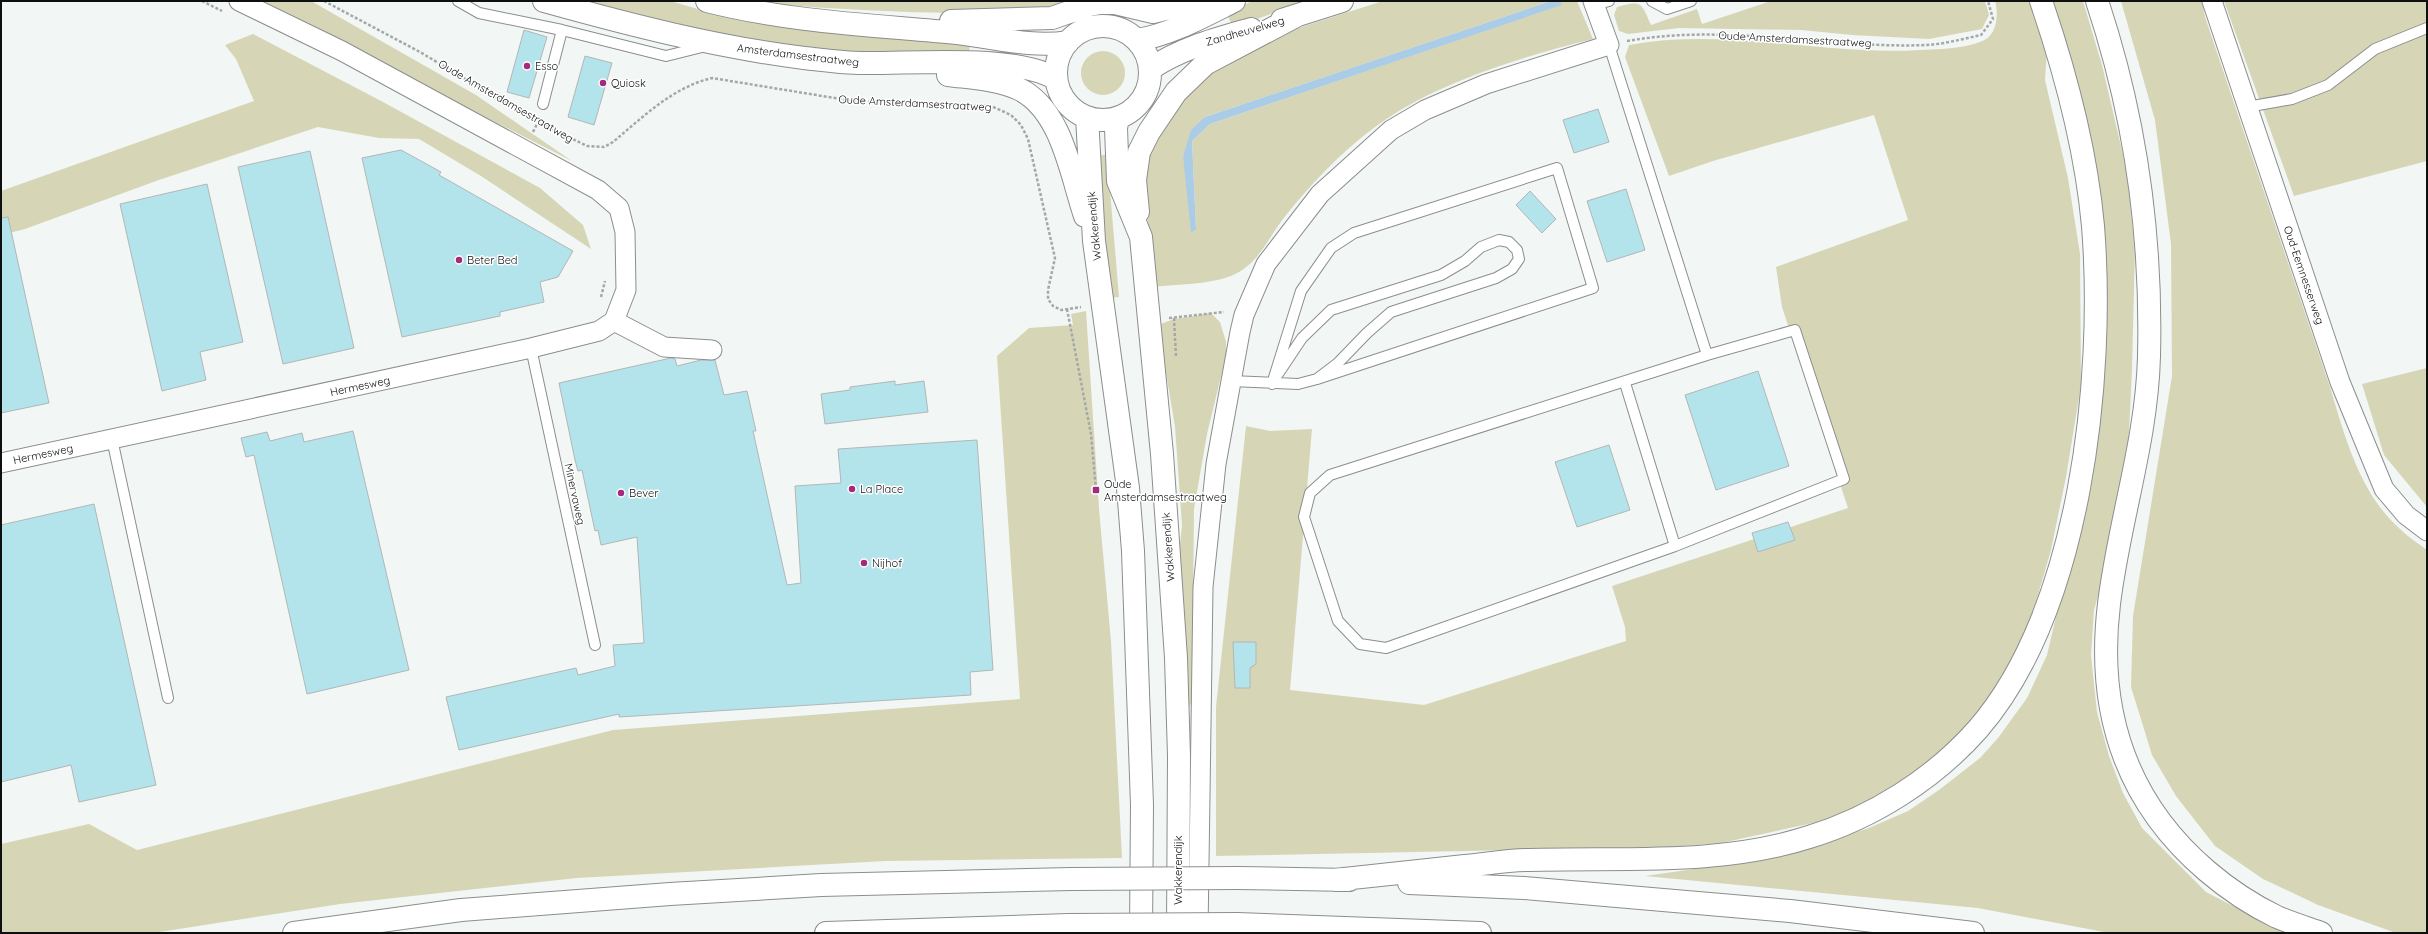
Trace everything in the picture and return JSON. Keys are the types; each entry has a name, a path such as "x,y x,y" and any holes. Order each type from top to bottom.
{"main road":[{"name":"Amsterdamsestraatweg","path":"544,1 636,26 745,50 860,63 994,64 1024,68 1056,78"},
{"path":"707,1 784,17 994,37 1034,44 1050,45 1068,42"},
{"path":"870,24 1052,18 1089,5 1101,3 1115,4 1153,12 1197,1"},
{"path":"1137,40 1148,38 1198,18 1234,1"},
{"name":"Zandheuvelweg","path":"1150,70 1173,55 1209,41 1342,1"},
{"path":"1335,880 1527,860 1600,861 1684,857 1731,853 1773,846 1810,837 1844,824 1896,798 1942,765 1978,729 2006,690 2023,662 2036,632 2062,560 2078,490 2089,422 2096,354 2096,285 2092,223 2087,186 2078,133 2057,47 2042,1"},
{"path":"2096,1 2126,105 2140,187 2147,261 2148,366 2138,456 2109,604 2105,672 2113,721 2128,769 2150,808 2184,851 2229,890 2277,917 2321,933"},
{"path":"1141,238 1136,164 1139,152 1149,132 1176,92 1205,64 1296,16"},
{"path":"1107,26 1123,30 1137,40 1146,53 1150,70 1150,80 1142,99 1131,110 1118,118 1102,120 1087,117 1075,110 1066,101 1056,78 1057,63 1061,52 1068,42 1082,31 1107,26"},
{"path":"860,63 993,81 1019,89 1027,94 1048,117 1062,141 1094,241"},
{"name":"Wakkerendijk","path":"1087,117 1094,241 1127,481 1133,551 1142,804 1141,933"},
{"name":"Wakkerendijk","path":"1118,118 1116,150 1118,181 1141,238 1162,454 1176,658 1179,756 1178,933"},
{"path":"294,933 461,910 670,894 836,885 1071,879 1238,878 1335,880 1539,889 1790,911 1973,933"},
{"path":"826,933 1069,925 1237,924 1480,933"}],"street":[{"path":"239,1 342,51 598,190 619,208 625,232 626,290 614,321 664,347 712,350"},
{"name":"Oud-Eemnesserweg","path":"2212,1 2340,382 2384,490 2406,515 2427,531"},
{"path":"1244,315 1266,264 1294,226 1320,194 1391,130 1425,110 1486,84 1609,45 1599,2"},
{"name":"Wakkerendijk","path":"1198,933 1203,587 1216,464 1244,315"},
{"name":"Hermesweg","path":"1,464 531,348 599,331 614,321"}],"lane":[{"path":"458,1 479,14 562,30 666,56 716,44"},
{"path":"1652,1 1667,9 1691,1"},
{"path":"2248,107 2292,99 2328,85 2375,49 2427,28"},
{"path":"543,104 562,30"},
{"path":"1609,45 1708,355"},
{"path":"1231,381 1272,384 1298,384 1593,288 1557,168 1354,233 1331,248 1301,291 1272,384"},
{"path":"1272,384 1302,338 1331,310 1441,275 1465,261 1481,247 1499,240 1509,242 1517,250 1519,259 1512,269 1496,278 1391,312 1367,333 1338,363 1317,379"},
{"path":"1795,330 1844,479 1675,546 1386,648 1360,644 1338,621 1304,517 1310,493 1330,475 1625,383 1708,355 1795,330"},
{"name":"Minervaweg","path":"531,348 595,645"},
{"path":"1625,383 1675,546"},
{"path":"112,440 168,698"}],"path":[{"path":"202,1 224,12"},
{"name":"Oude Amsterdamsestraatweg","path":"324,1 420,52 538,122 591,147 604,147 613,142 664,100 704,80 712,78 853,101 991,106 1002,109 1017,120 1028,139 1055,258 1048,290 1048,299 1053,306 1061,310 1067,309"},
{"name":"Oude Amsterdamsestraatweg","path":"1609,45 1664,35 1737,34 1842,43 1928,45 1981,35 1993,19 1988,1"},
{"path":"608,275 600,294 614,321"},
{"path":"1096,490 1091,434 1067,309 1102,304"},
{"path":"1150,321 1226,312 1244,315"}],"green space":[{"path":"256,1 311,1 476,95 572,161"},
{"path":"581,1 670,1 733,19 817,32 970,41 969,56 900,54 785,45 657,20"},
{"path":"765,1 1075,1 1046,10 1030,12 930,13 774,4"},
{"path":"1253,1 1309,1 1233,27 1226,12"},
{"path":"1383,1 1551,1 1205,117 1183,157 1196,229 1192,141 1210,124 1561,5 1561,1 1577,1 1593,39 1537,54 1479,73 1424,97 1398,111 1362,137 1326,170 1283,219 1255,259 1240,271 1231,276 1212,281 1153,287 1144,170 1150,150 1169,117 1202,76 1264,39"},
{"path":"1771,1 1985,1 1989,15 1982,29 1929,39 1852,35 1801,30 1679,28 1628,34 1619,31 1614,15 1617,7 1631,4 1640,5 1651,25 1697,9 1702,24"},
{"path":"1995,1 2034,1 2047,50 2045,80 2068,178 2080,254 2081,385 2066,477 2051,550 2036,602 2020,645 1976,719 1918,776 1849,812 1813,823 1721,843 1670,847 1216,856 1216,707 1246,426 1270,431 1312,429 1290,690 1424,705 1626,641 1625,627 1612,586 1848,508 1782,307 1776,267 1908,220 1874,115 1713,161 1669,176 1625,57 1629,45 1665,40 1701,39 1738,40 1884,51 1943,49 1973,44 1990,36 1995,25 1997,13"},
{"path":"2048,1 2083,1 2102,65 2127,172 2135,250 2132,369 2126,497 2094,610 2091,655 2097,712 2109,756 2123,793 2142,828 2206,892 2285,933 2109,933 1978,908 1645,876 1736,863 1816,845 1869,828 1908,811 1939,790 1980,758 1998,738 2027,698 2047,655 2090,472 2103,316"},
{"path":"2121,1 2202,1 2205,17 2330,387 2348,445 2364,482 2386,515 2403,532 2427,550 2427,933 2396,933 2318,905 2263,879 2215,846 2176,796 2152,755 2131,687 2133,616 2172,376 2171,244 2155,120"},
{"path":"2224,1 2427,1 2427,161 2294,196"},
{"path":"253,34 383,102 540,188 583,225 591,249 481,176 419,139 379,138 318,127 156,181 25,229 1,235 1,191 254,101 236,59 225,45"},
{"path":"1099,51 1107,51 1119,57 1125,69 1125,77 1119,89 1107,95 1099,95 1087,89 1081,77 1081,69 1087,57"},
{"path":"1095,155 1107,155 1119,297 1111,298"},
{"path":"1086,311 1099,509 1111,641 1122,858 885,861 577,878 340,904 153,933 1,933 1,844 89,824 137,850 613,730 1020,699 997,356 1029,328 1073,325 1071,314"},
{"path":"1211,313 1220,322 1226,342 1226,356 1207,434 1194,509 1192,700 1186,717 1176,584 1182,525 1175,427 1158,325 1174,319"},
{"path":"2427,368 2427,507 2384,455 2362,384"}],"water":[{"path":"1551,1 1561,1 1562,5 1210,124 1192,141 1196,230 1191,232 1183,157 1191,130 1205,117"}],"building":[{"path":"524,30 547,37 529,98 507,92"},
{"path":"585,56 612,63 594,125 568,117"},
{"path":"1598,109 1609,142 1574,153 1563,120"},
{"path":"401,150 441,172 439,175 573,251 558,277 540,282 544,302 500,312 500,316 402,337 362,158"},
{"path":"310,151 354,348 283,364 238,167"},
{"path":"207,184 243,342 200,352 206,380 162,391 120,204"},
{"path":"1626,189 1645,250 1607,262 1587,201"},
{"path":"1530,191 1556,219 1542,233 1516,205"},
{"path":"8,217 49,403 1,413 1,218"},
{"path":"671,358 675,359 677,366 701,360 715,360 724,395 747,391 756,431 753,431 787,585 801,583 795,486 841,483 838,449 977,440 993,670 970,672 971,695 619,717 619,714 459,750 446,697 576,668 578,675 615,666 613,645 644,643 637,537 601,545 598,530 595,531 582,470 578,471 575,460 559,383"},
{"path":"1758,371 1789,466 1716,490 1685,395"},
{"path":"895,381 895,385 924,381 928,412 825,424 821,394 850,390 850,387"},
{"path":"353,431 409,670 307,694 254,455 246,457 241,438 267,432 270,441 302,433 304,442"},
{"path":"1609,445 1630,510 1577,527 1555,462"},
{"path":"94,504 156,785 79,802 71,765 1,782 1,525"},
{"path":"1788,522 1795,540 1758,552 1752,533"},
{"path":"1233,642 1256,642 1256,664 1250,668 1250,688 1235,688"}],"place":[{"name":"Esso","path":"527,66"},
{"name":"Quiosk","path":"603,83"},
{"name":"Beter Bed","path":"459,260"},
{"name":"La Place","path":"852,489"},
{"name":"Oude Amsterdamsestraatweg","path":"1096,490"},
{"name":"Bever","path":"621,493"},
{"name":"Nijhof","path":"864,563"}]}
